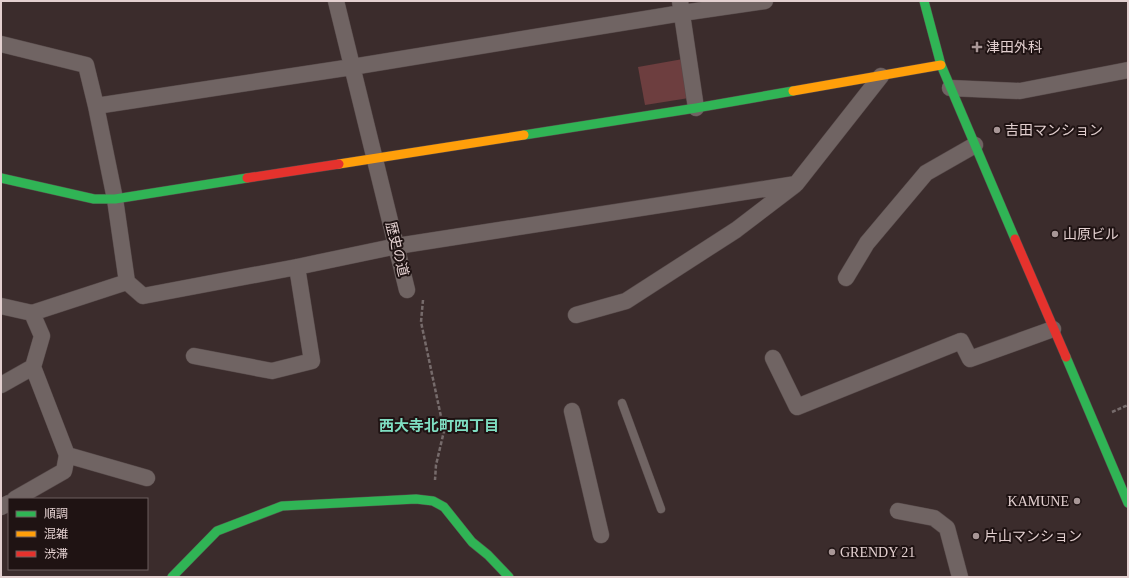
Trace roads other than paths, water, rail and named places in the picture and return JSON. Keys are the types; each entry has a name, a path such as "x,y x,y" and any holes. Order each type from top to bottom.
{"street":[{"name":"歴史の道","path":"336,1 407,290"},
{"path":"96,106 352,67 681,7 765,1"},
{"path":"924,1 941,65 950,88 1128,503"},
{"path":"681,7 696,108"},
{"path":"1,44 86,65 115,199 127,282 143,296 297,267 397,246 796,184"},
{"path":"1,178 94,199 115,199 696,108 941,65"},
{"path":"950,88 1020,91 1128,70"},
{"path":"576,315 626,301 736,230 796,184 881,76"},
{"path":"846,278 867,243 926,173 975,145"},
{"path":"194,356 272,371 312,361 297,267"},
{"path":"1,306 32,314 127,282"},
{"path":"17,498 64,471 67,455 33,367 42,336 32,314"},
{"path":"773,358 797,407 961,341 970,359 1053,329"},
{"path":"1,385 33,367"},
{"path":"572,411 602,535"},
{"path":"67,455 147,478"},
{"path":"172,577 217,531 282,506 394,500 433,500 444,507 472,542 488,555 509,577"},
{"path":"898,511 934,518 947,528 960,577"}],"lane":[{"path":"622,403 662,509"}],"place":[{"name":"津田外科","path":"977,47"},
{"name":"吉田マンション","path":"997,130"},
{"name":"山原ビル","path":"1055,234"},
{"name":"KAMUNE","path":"1077,501"},
{"name":"片山マンション","path":"976,536"},
{"name":"GRENDY 21","path":"832,552"}],"district":[{"name":"西大寺北町四丁目","path":"439,426"}]}
